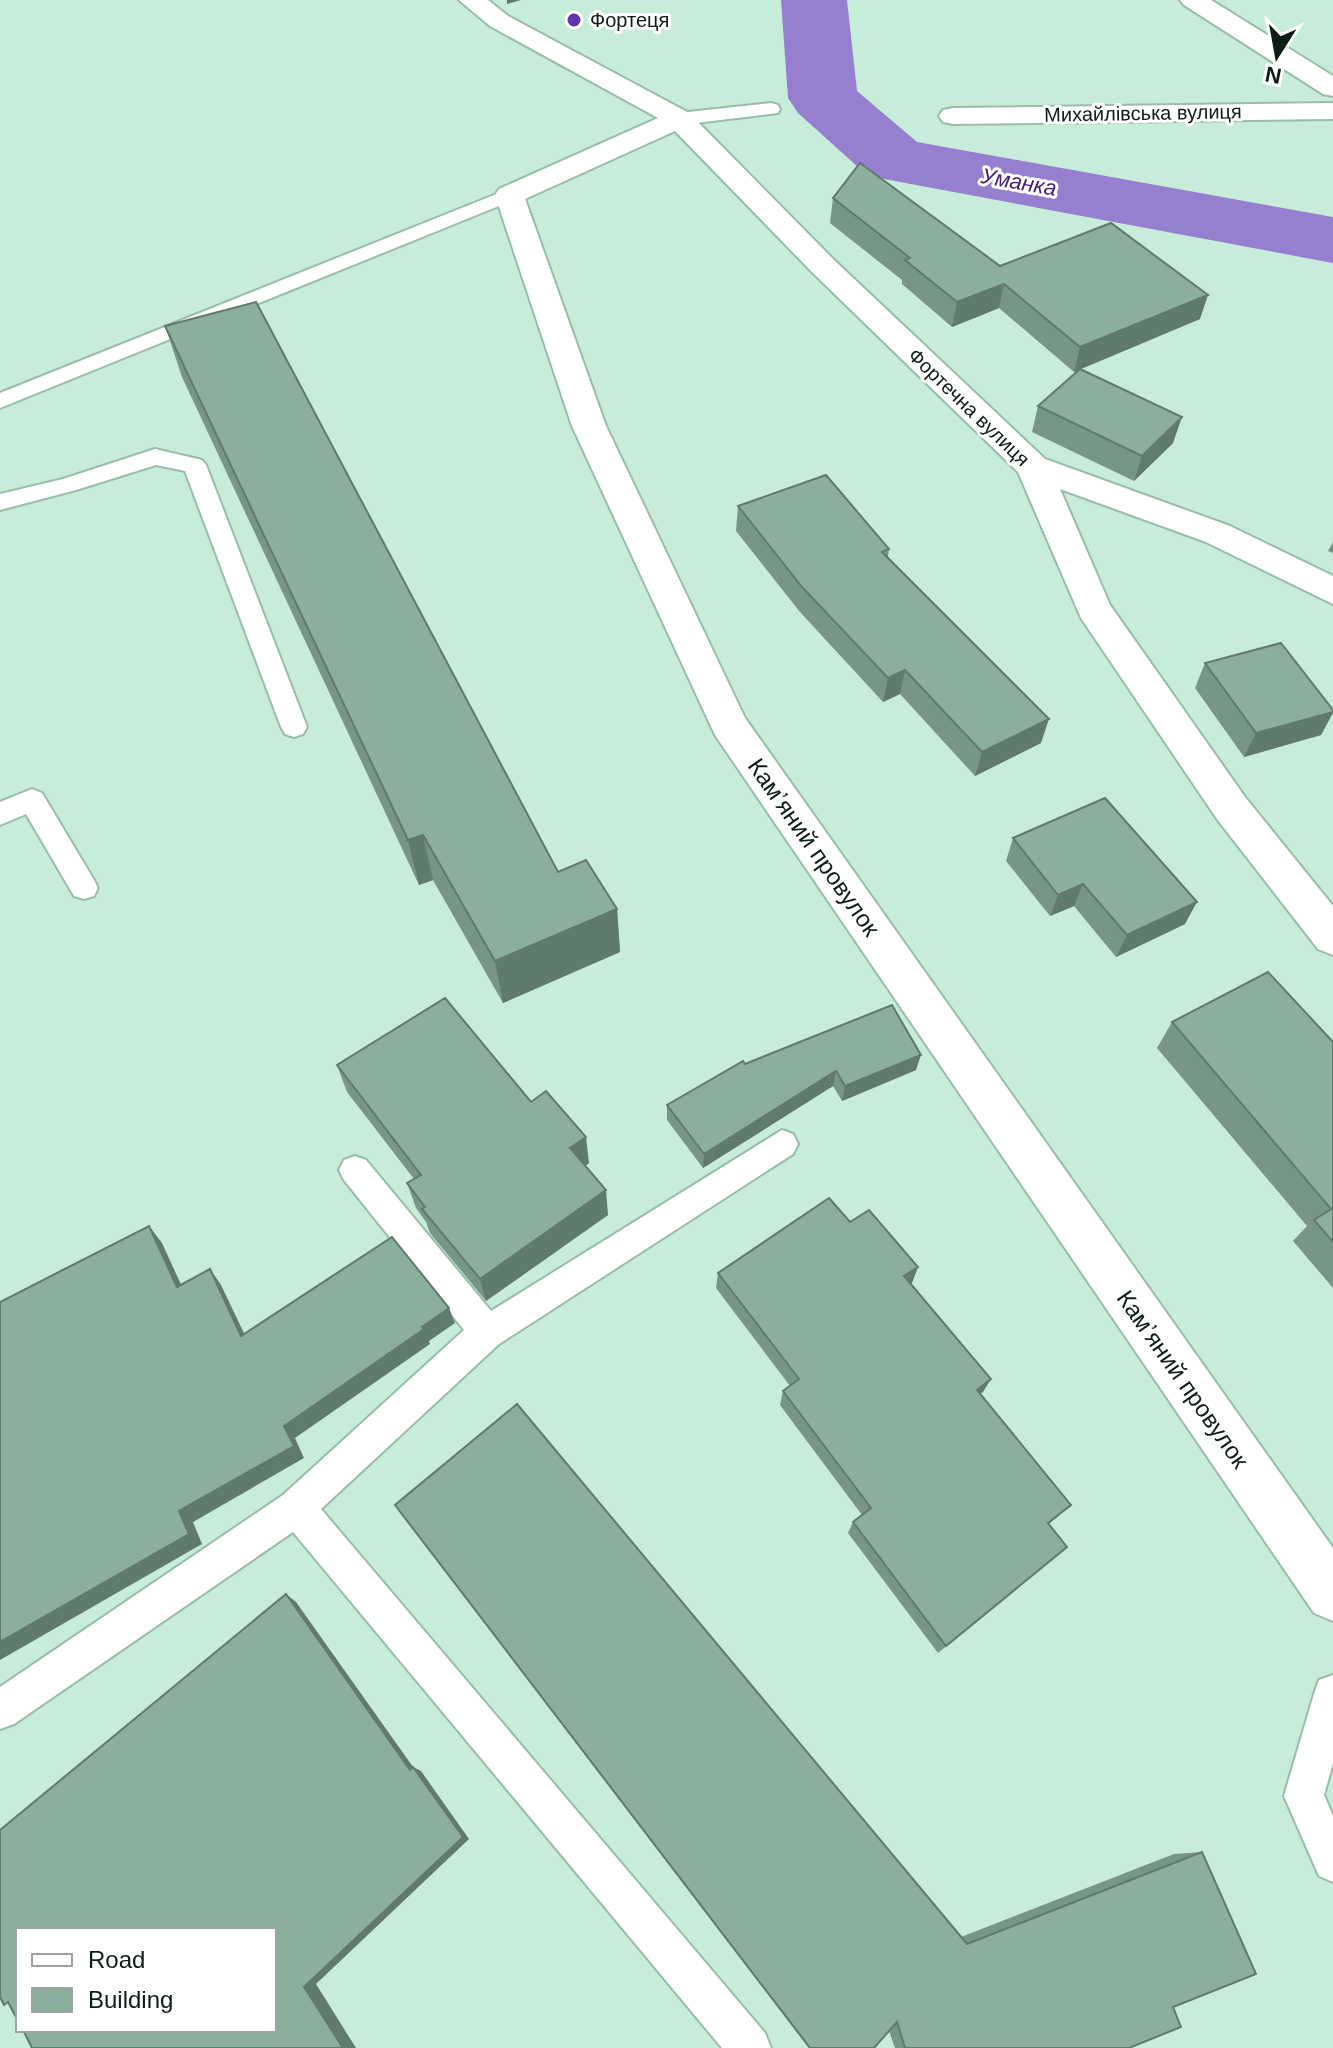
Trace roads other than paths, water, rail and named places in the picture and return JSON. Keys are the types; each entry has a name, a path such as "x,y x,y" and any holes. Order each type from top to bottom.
{"street":[{"name":"Фортечна вулиця","path":"472,0 499,21 679,119 823,266 1033,467 1094,609 1231,808 1333,937"},
{"path":"1193,0 1333,88"},
{"name":"Михайлівська вулиця","path":"953,116 1333,111"},
{"path":"509,195 679,119"},
{"name":"Камʼяний провулок","path":"509,195 589,426 729,725 1333,1594"},
{"path":"1033,467 1218,534 1333,591"}],"lane":[{"path":"679,119 771,109"},
{"path":"0,401 509,195"},
{"path":"0,502 68,485 155,457 194,465 294,727"},
{"path":"0,814 32,800 84,888"},
{"path":"0,1710 296,1508 487,1332 782,1144"},
{"path":"355,1170 487,1332"},
{"path":"296,1508 750,2048"},
{"path":"1333,1694 1304,1796 1333,1862"}],"waterway":[{"name":"Уманка","path":"814,0 823,98 894,160 1333,240"}],"place":[{"name":"Фортеця","path":"574,20"}]}
